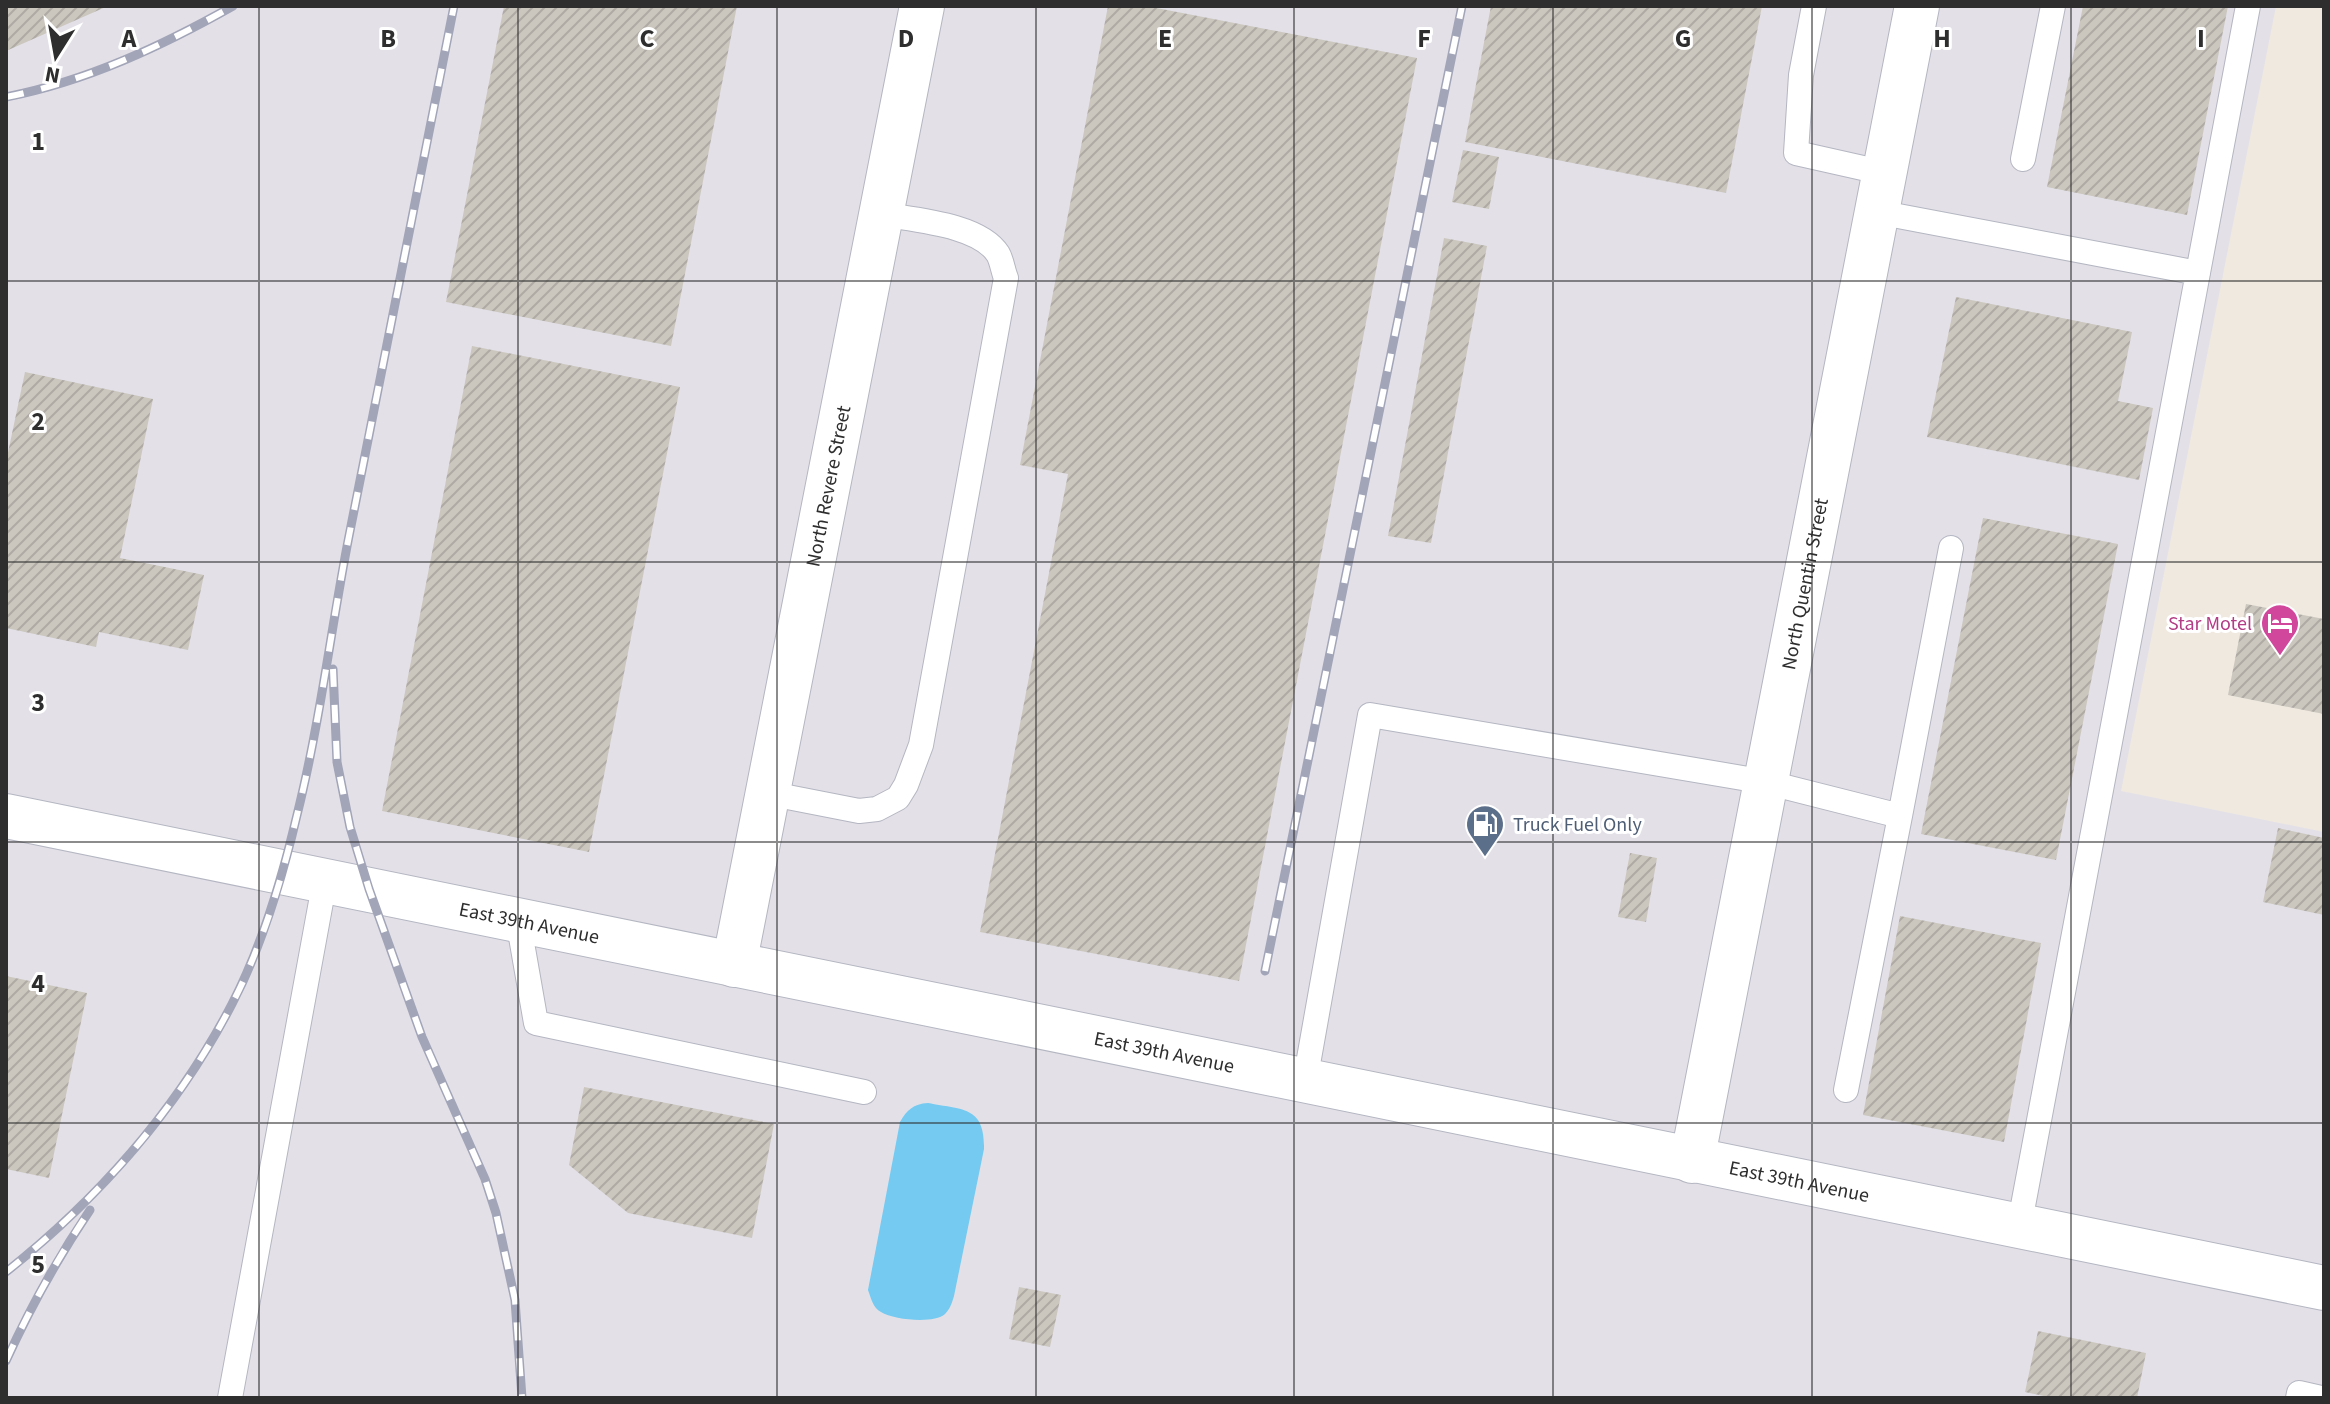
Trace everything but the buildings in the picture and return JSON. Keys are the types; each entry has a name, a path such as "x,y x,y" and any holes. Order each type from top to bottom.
{"street":[{"name":"North Revere Street","path":"734,965 922,6"},
{"name":"North Quentin Street","path":"1692,1161 1917,6"},
{"name":"East 39th Avenue","path":"6,816 2324,1288"}],"lane":[{"path":"1814,6 1801,75 1796,153 1881,192 2198,273"},
{"path":"2023,159 2053,6"},
{"path":"2019,1227 2248,6"},
{"path":"767,793 859,811 877,809 898,798 921,745 1006,278 998,254 978,236 946,226 881,214"},
{"path":"1846,1090 1951,548"},
{"path":"1305,1081 1370,715 1766,782 1900,816"},
{"path":"230,1398 325,880"},
{"path":"518,920 536,1023 864,1092"},
{"path":"2298,1398 2299,1393 2321,1398"}],"shaded area":[{"path":"6,6 2276,6 2121,791 2324,832 2324,1398 6,1398"}],"water":[{"path":"928,1103 970,1112 981,1125 984,1149 952,1303 940,1317 914,1320 887,1315 878,1310 868,1290 900,1122 911,1108"}],"railway":[{"path":"6,97 95,72 179,35 233,6"},
{"path":"6,1272 104,1183 161,1116 187,1080 232,1004 262,936 285,863 305,780 349,536 454,6"},
{"path":"1265,971 1462,6"},
{"path":"333,669 337,762 350,827 422,1037 485,1179 496,1213 515,1300 522,1398"},
{"path":"6,1361 45,1284 90,1210"}],"place":[{"name":"Star Motel","path":"2280,657"},
{"name":"Truck Fuel Only","path":"1485,858"}]}
